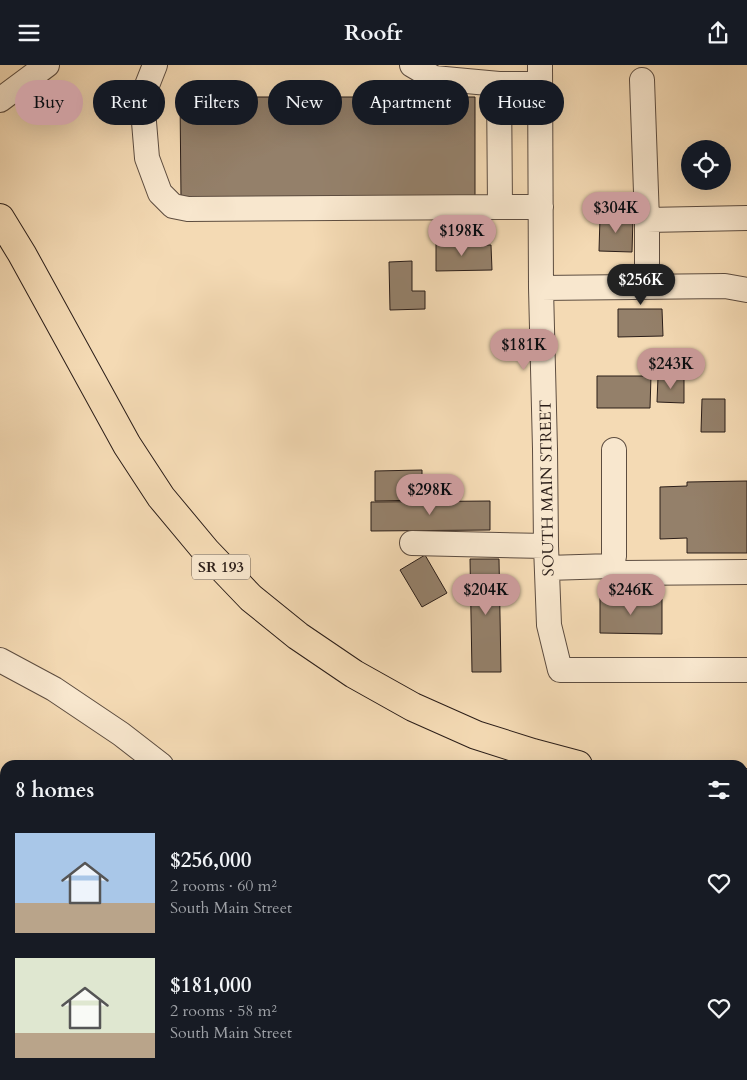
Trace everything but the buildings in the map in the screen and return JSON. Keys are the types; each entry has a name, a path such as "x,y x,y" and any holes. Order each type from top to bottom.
{"main road":[{"name":"SR 193","path":"0,218 11,249 127,445 161,497 206,551 251,598 306,642 354,674 413,707 476,735 559,760"}],"street":[{"path":"0,100 47,65"},
{"path":"155,65 142,98 147,158 160,193 173,206 188,209 541,207"},
{"path":"412,65 434,78 479,83"},
{"path":"518,80 540,74"},
{"name":"SOUTH MAIN STREET","path":"540,74 541,288 549,625 560,670 747,670"},
{"path":"642,80 647,220 647,286"},
{"path":"499,125 500,207"},
{"path":"647,220 747,218"},
{"path":"541,288 724,285 747,290"},
{"path":"612,566 614,556 614,450"},
{"path":"412,543 547,557 612,566 622,573 747,572"},
{"path":"0,660 61,694 121,734 155,760"}]}
